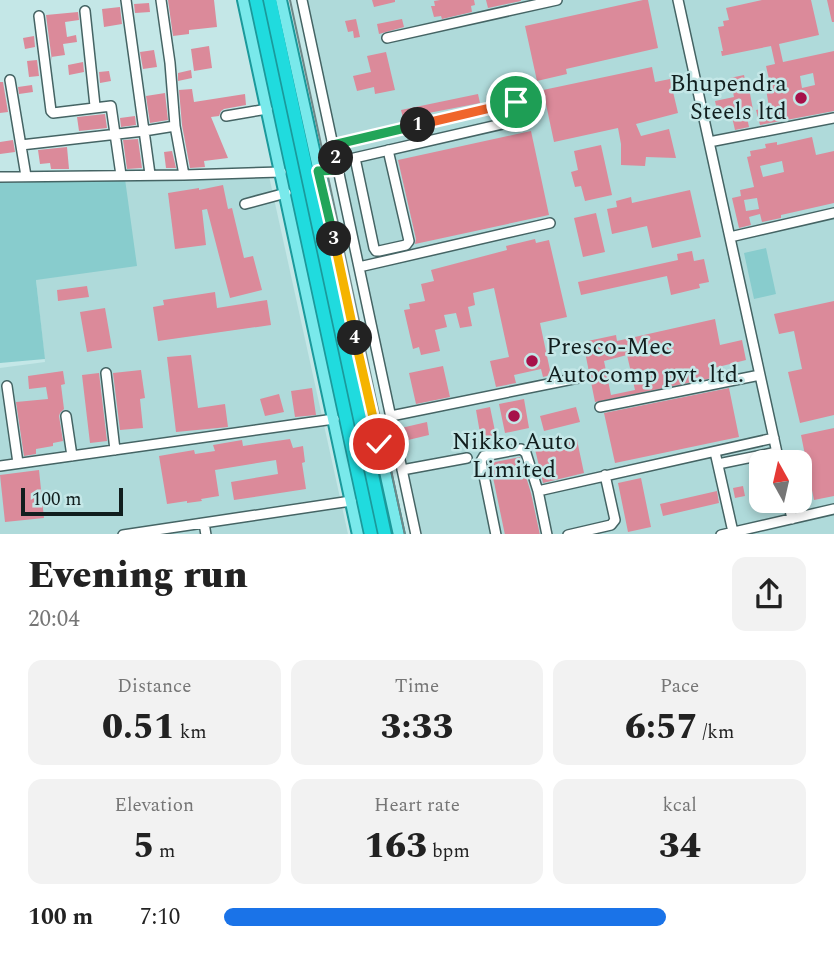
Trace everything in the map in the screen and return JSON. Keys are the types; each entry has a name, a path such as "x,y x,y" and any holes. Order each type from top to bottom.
{"highway":[{"path":"256,0 294,145 385,534"},
{"path":"270,0 294,145 371,534"}],"main road":[{"path":"243,0 358,534"},
{"path":"281,0 399,534"}],"street":[{"path":"126,0 150,174"},
{"path":"161,0 175,126 184,175"},
{"path":"302,0 416,534"},
{"path":"387,38 557,0"},
{"path":"678,0 777,450"},
{"path":"85,11 94,106"},
{"path":"39,16 51,111 53,113 111,106 121,174"},
{"path":"10,80 26,176"},
{"path":"333,145 516,102"},
{"path":"226,116 267,109"},
{"path":"709,142 834,118"},
{"path":"318,171 355,158 524,119"},
{"path":"21,145 175,126"},
{"path":"355,158 374,248 379,251 406,245 409,241 388,150"},
{"path":"0,177 281,172"},
{"path":"245,204 286,193"},
{"path":"730,237 834,213"},
{"path":"359,267 550,223"},
{"path":"106,373 116,450"},
{"path":"600,407 760,376"},
{"path":"391,415 578,378"},
{"path":"7,386 18,463"},
{"path":"66,416 72,456"},
{"path":"0,466 334,419"},
{"path":"538,491 774,438"},
{"path":"496,534 481,461 484,456 521,449 524,450 538,491 547,534"},
{"path":"715,452 727,533 834,509"},
{"path":"402,470 467,458"},
{"path":"718,464 749,460"},
{"path":"568,534 614,523 606,475"},
{"path":"123,534 351,501"},
{"path":"791,513 792,519"},
{"path":"204,523 206,534"}],"shaded area":[{"path":"305,0 834,0 834,534 422,534"},
{"path":"269,176 348,534 0,534 0,368 45,362 36,280 125,179"},
{"path":"125,179 137,266 36,280 45,359 0,363 0,183"},
{"path":"766,248 776,294 754,299 744,253"}],"building":[{"path":"168,0 214,0 217,27 189,30 189,34 173,36"},
{"path":"372,0 395,0 395,2 374,7"},
{"path":"474,0 475,5 471,6 472,12 442,19 441,16 434,17 431,6 435,6 434,1"},
{"path":"486,0 521,0 521,1 488,8"},
{"path":"648,0 658,48 566,69 567,74 537,81 525,26"},
{"path":"762,0 811,0 819,35 779,44 783,62 834,51 834,111 760,125 756,110 769,107 766,89 771,88 766,66 775,64 771,46 722,56 718,27 724,26 723,21 729,20 726,8","holes":["813,73 815,85 802,88 800,76"]},
{"path":"827,0 834,0 834,22 832,22"},
{"path":"149,3 150,12 135,13 134,4"},
{"path":"120,7 122,24 104,27 102,9"},
{"path":"78,12 79,20 65,22 67,37 76,35 77,42 63,44 65,55 51,57 46,15"},
{"path":"356,19 360,37 354,38 353,31 348,32 345,21"},
{"path":"402,19 404,27 379,34 377,24"},
{"path":"34,36 35,47 25,49 23,38"},
{"path":"209,46 212,68 194,71 191,49"},
{"path":"154,50 157,67 143,69 140,52"},
{"path":"386,52 395,90 375,94 374,87 357,91 353,76 371,72 367,56"},
{"path":"37,60 39,76 29,77 27,61"},
{"path":"83,62 84,72 69,75 68,65"},
{"path":"652,67 655,82 670,79 678,113 636,124 641,136 669,129 676,158 646,157 645,166 621,165 618,128 554,142 543,90"},
{"path":"191,70 192,78 178,81 178,73"},
{"path":"109,71 111,81 100,83 99,72"},
{"path":"744,75 753,110 746,112 749,127 735,130 732,117 719,119 715,101 734,97 730,78"},
{"path":"0,82 3,82 8,112 0,113"},
{"path":"32,85 33,92 19,94 18,87"},
{"path":"192,89 194,102 245,94 246,105 224,109 219,116 211,117 228,158 204,161 205,167 190,168 182,125 179,90"},
{"path":"165,93 168,120 150,123 146,96"},
{"path":"478,94 480,103 403,118 401,110"},
{"path":"105,114 107,128 79,131 77,117"},
{"path":"135,116 136,125 121,127 120,118"},
{"path":"531,131 549,215 415,244 398,160"},
{"path":"812,137 816,155 834,151 834,203 762,222 760,214 749,217 751,225 739,228 732,198 741,196 740,190 754,187 747,157 751,156 750,151 766,148 765,144 777,142 777,145","holes":["782,161 784,172 763,177 760,166","757,198 759,209 746,211 744,200"]},
{"path":"138,139 142,168 127,169 123,140"},
{"path":"13,140 15,152 0,154 0,142"},
{"path":"601,145 612,195 585,201 581,186 575,187 571,172 578,170 574,151"},
{"path":"67,147 69,169 51,169 50,163 40,164 38,150"},
{"path":"172,151 176,168 166,168 164,152"},
{"path":"223,185 228,209 232,208 244,258 253,256 262,290 230,298 207,209 202,210 206,245 175,249 168,193"},
{"path":"690,190 701,237 652,248 647,226 612,234 607,209 617,207 616,201 631,197 632,203"},
{"path":"596,213 605,252 583,257 574,218"},
{"path":"535,239 536,243 549,240 567,317 540,323 551,375 543,377 541,369 514,375 516,383 496,387 490,361 509,357 494,288 473,293 475,305 468,307 472,326 460,328 456,313 444,315 447,327 435,330 440,351 421,355 419,347 413,349 404,310 410,309 409,304 425,301 421,284 434,281 431,270 507,250 506,246"},
{"path":"692,251 694,261 704,259 709,282 699,284 700,288 671,295 667,276 581,295 578,282 678,260 677,254"},
{"path":"87,286 89,297 58,301 57,290"},
{"path":"215,292 217,308 267,300 271,325 158,341 153,307 164,305 163,300"},
{"path":"834,301 834,415 800,423 788,372 802,369 794,331 779,334 774,314"},
{"path":"105,308 112,348 87,352 80,312"},
{"path":"715,319 720,345 742,340 746,360 710,369 712,378 595,402 583,342 616,335 617,341","holes":["627,355 635,390 611,395 604,361"]},
{"path":"191,355 198,408 225,404 228,427 176,432 167,357"},
{"path":"443,366 450,397 416,404 409,373"},
{"path":"141,370 145,398 140,399 143,428 120,430 113,373"},
{"path":"63,371 65,384 61,385 64,409 59,416 63,441 36,449 36,454 24,456 16,402 48,399 46,387 29,389 28,376"},
{"path":"99,373 107,441 90,443 82,375"},
{"path":"312,388 316,415 295,417 291,391"},
{"path":"729,388 739,437 615,463 604,413"},
{"path":"279,394 284,412 265,416 260,399"},
{"name":"Nikko Auto Limited","path":"524,399 529,428 505,433 499,404"},
{"path":"490,407 496,436 481,439 476,410"},
{"path":"576,407 580,422 544,431 540,416"},
{"path":"427,422 429,435 404,441 401,428"},
{"path":"834,428 834,496 814,500 812,450 804,450 801,435"},
{"path":"290,439 293,448 303,446 305,462 302,463 306,489 234,500 231,482 278,474 276,460 215,470 219,496 201,499 202,501 167,504 159,456 194,450 195,454 215,451 213,445 242,440 243,446"},
{"path":"577,440 584,473 543,483 535,449"},
{"path":"520,457 540,534 505,534 490,463"},
{"path":"39,470 44,518 5,522 0,475"},
{"path":"641,478 651,527 628,532 618,483"},
{"path":"743,486 745,496 735,498 733,488"},
{"path":"717,491 719,503 663,516 660,504"}],"railway":[{"path":"290,0 405,534"}],"place":[{"name":"Bhupendra Steels ltd","path":"801,98"},
{"name":"Presco-Mec Autocomp pvt. ltd.","path":"532,361"},
{"name":"Nikko Auto Limited","path":"514,416"}],"route":[{"path":"379,444 318,171 338,170 333,145 516,102"}]}
